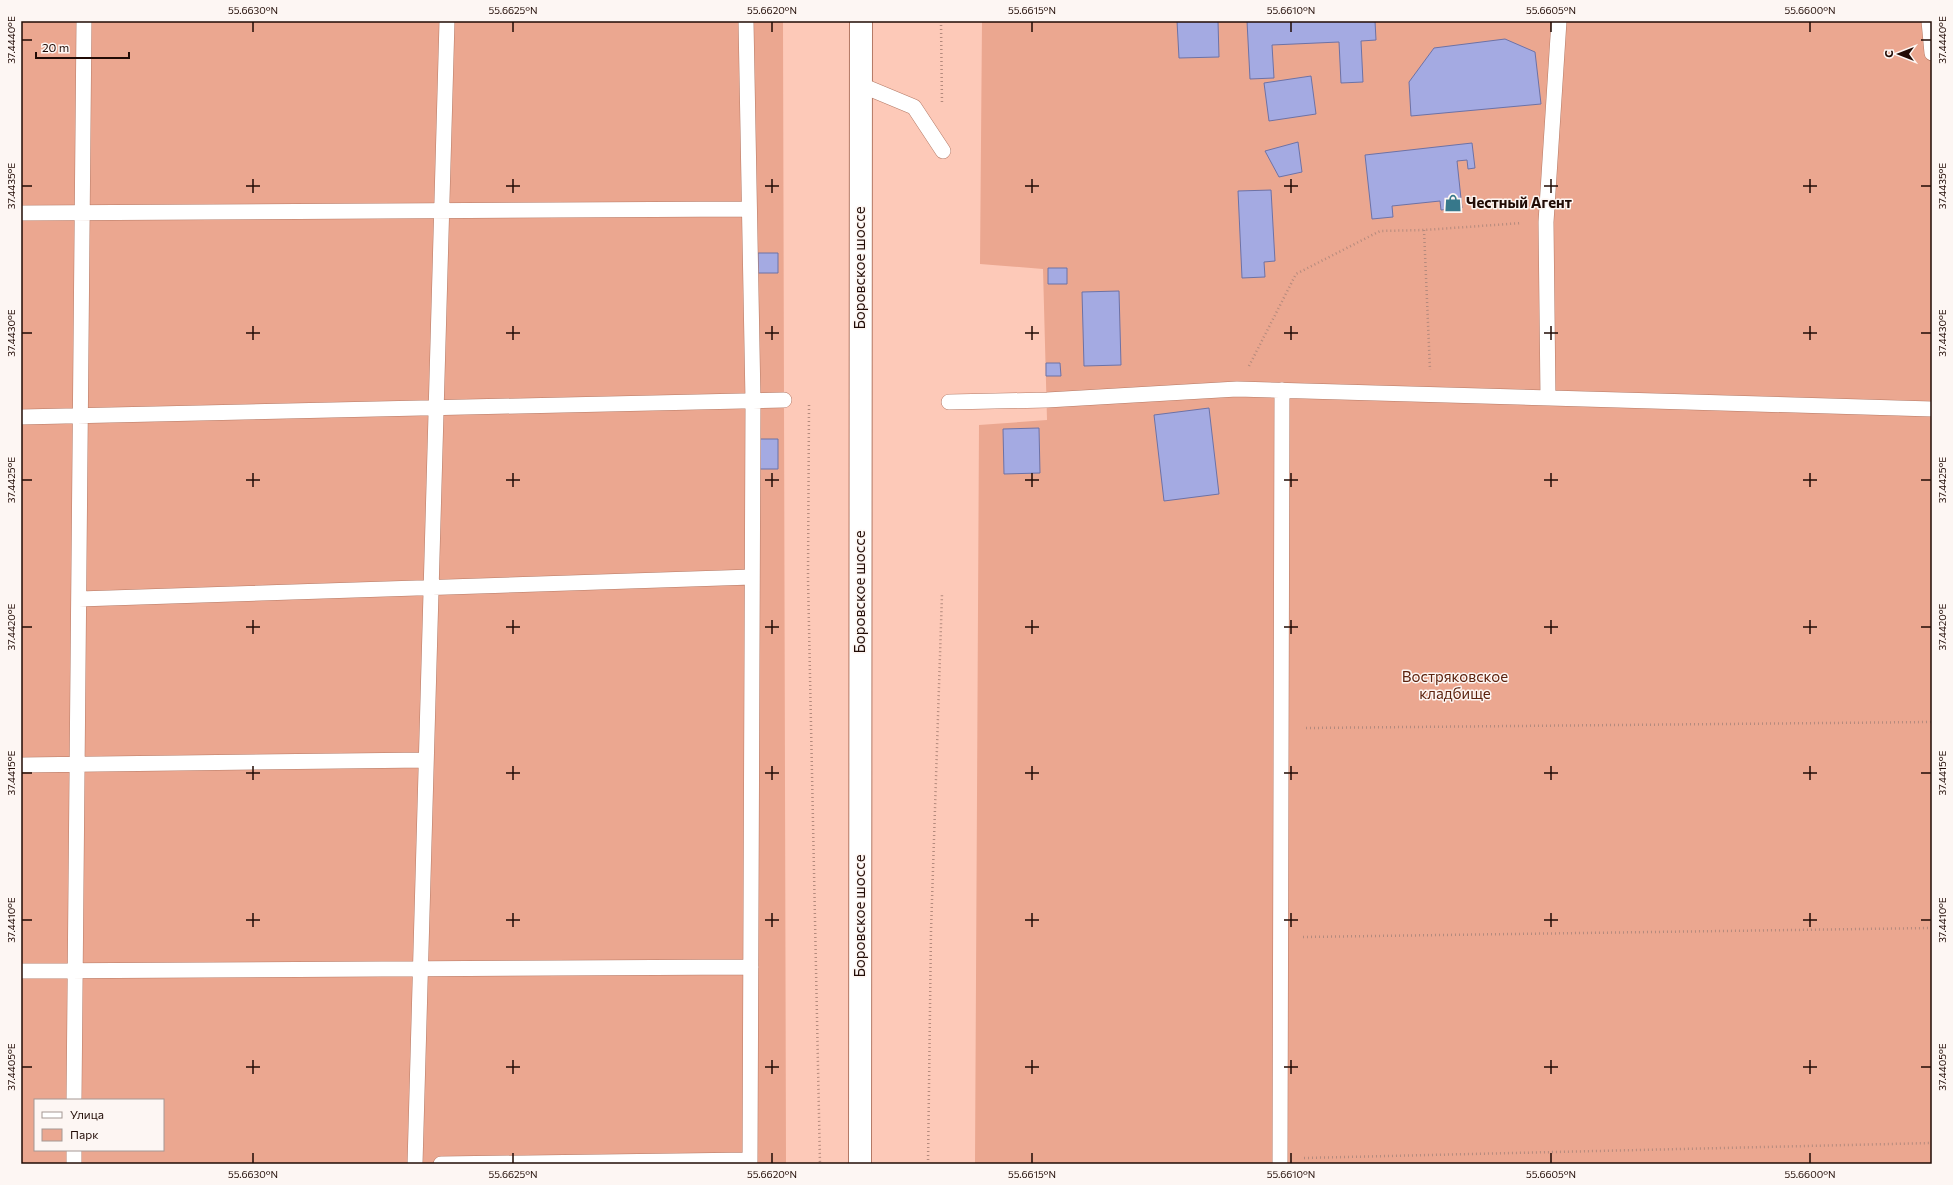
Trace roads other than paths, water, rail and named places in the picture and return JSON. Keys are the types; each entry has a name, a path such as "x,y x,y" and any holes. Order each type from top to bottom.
{"street":[{"name":"Боровское шоссе","path":"860,1164 861,21"}],"lane":[{"path":"74,1099 84,21"},
{"path":"415,1164 447,21"},
{"path":"441,1164 750,1162 753,401 746,21"},
{"path":"1548,398 1546,222 1559,21"},
{"path":"1929,21 1932,54"},
{"path":"861,86 914,108 943,151"},
{"path":"21,213 749,209"},
{"path":"949,402 1047,400 1237,389 1932,409"},
{"path":"1280,1162 1282,390"},
{"path":"21,417 784,400"},
{"path":"79,599 752,577"},
{"path":"21,764 426,760"},
{"path":"21,971 751,968"},
{"path":"74,1151 74,1164"}],"place":[{"name":"Честный Агент","path":"1453,203"}],"park label":[{"name":"Востряковское кладбище","path":"1455,686"}]}
